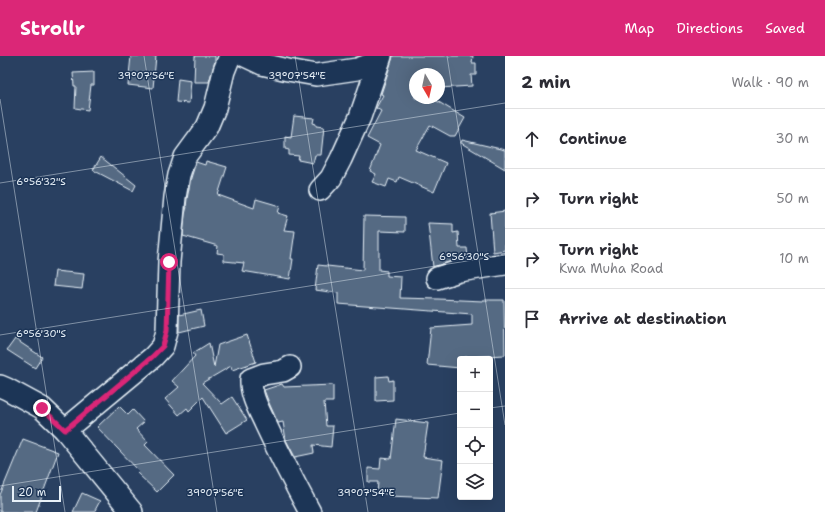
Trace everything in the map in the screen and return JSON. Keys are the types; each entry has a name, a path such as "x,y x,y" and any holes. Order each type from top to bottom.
{"street":[{"path":"65,430 163,346 167,331 169,262 175,196 179,175 185,157 210,121 215,108 224,71 230,56"},
{"path":"245,56 262,64 316,74 357,70 380,59"},
{"path":"320,190 331,178 341,159 360,117 380,59"},
{"path":"437,278 459,271 505,264"},
{"path":"290,366 283,371 264,374 251,379 250,385 256,403 277,449 310,512"},
{"path":"0,386 42,408 65,430 132,512"}],"building":[{"path":"131,56 156,56 153,88 128,85"},
{"path":"195,56 215,56 209,82 194,82"},
{"path":"393,56 473,56 472,63 476,63 476,75 471,75 472,86 445,88 445,68 409,68 409,104 442,104 465,118 455,136 450,136 430,125 416,150 446,163 434,192 399,177 397,182 389,179 386,187 372,182 376,174 370,171 380,145 367,138 381,111 376,108 383,95 381,94"},
{"path":"94,72 94,85 91,85 88,110 75,108 76,86 74,86 73,73"},
{"path":"178,79 191,81 189,103 176,102"},
{"path":"294,116 314,118 313,123 316,124 316,126 324,127 321,155 315,155 313,163 298,160 299,156 289,155 289,150 285,149 285,136 291,137"},
{"path":"462,140 505,150 505,169 461,143"},
{"path":"101,157 136,185 133,191 93,170"},
{"path":"206,161 227,167 218,195 254,208 256,199 280,206 278,213 288,216 284,230 295,231 290,279 242,271 244,263 224,261 224,254 217,253 218,246 183,236 191,178 196,162 205,165"},
{"path":"505,211 505,250 493,252 490,213"},
{"path":"364,216 405,217 405,232 379,231 379,270 387,271 387,276 401,277 400,298 483,301 504,300 505,355 457,356 457,368 427,365 431,328 472,325 472,314 338,304 338,293 315,290 318,265 363,270"},
{"path":"428,223 453,224 453,233 458,232 459,248 467,248 468,258 455,260 433,267"},
{"path":"55,271 84,274 82,289 53,286"},
{"path":"201,310 204,326 179,332 179,315"},
{"path":"247,335 256,362 232,370 231,366 202,383 222,404 232,397 247,420 226,433 203,397 189,411 187,408 179,415 165,399 179,387 172,381 195,356 193,353 209,343 214,367 218,345"},
{"path":"15,339 42,357 35,368 7,350"},
{"path":"388,376 389,381 393,380 393,400 376,401 376,377"},
{"path":"282,384 284,387 333,385 333,402 324,402 326,426 333,426 331,447 313,445 314,453 295,457 286,440 283,422 278,423 264,390"},
{"path":"119,406 128,415 133,410 144,422 136,429 148,442 145,445 174,475 157,492 137,473 139,471 97,427"},
{"path":"396,419 428,423 423,457 443,460 438,498 388,496 388,494 377,493 378,482 368,482 368,468 380,469 381,458 391,459"},
{"path":"23,439 58,452 36,512 0,512 0,495"},
{"path":"82,493 100,501 94,512 73,512"}],"route":[{"path":"42,408 65,430 163,346 167,331 169,262"}]}
